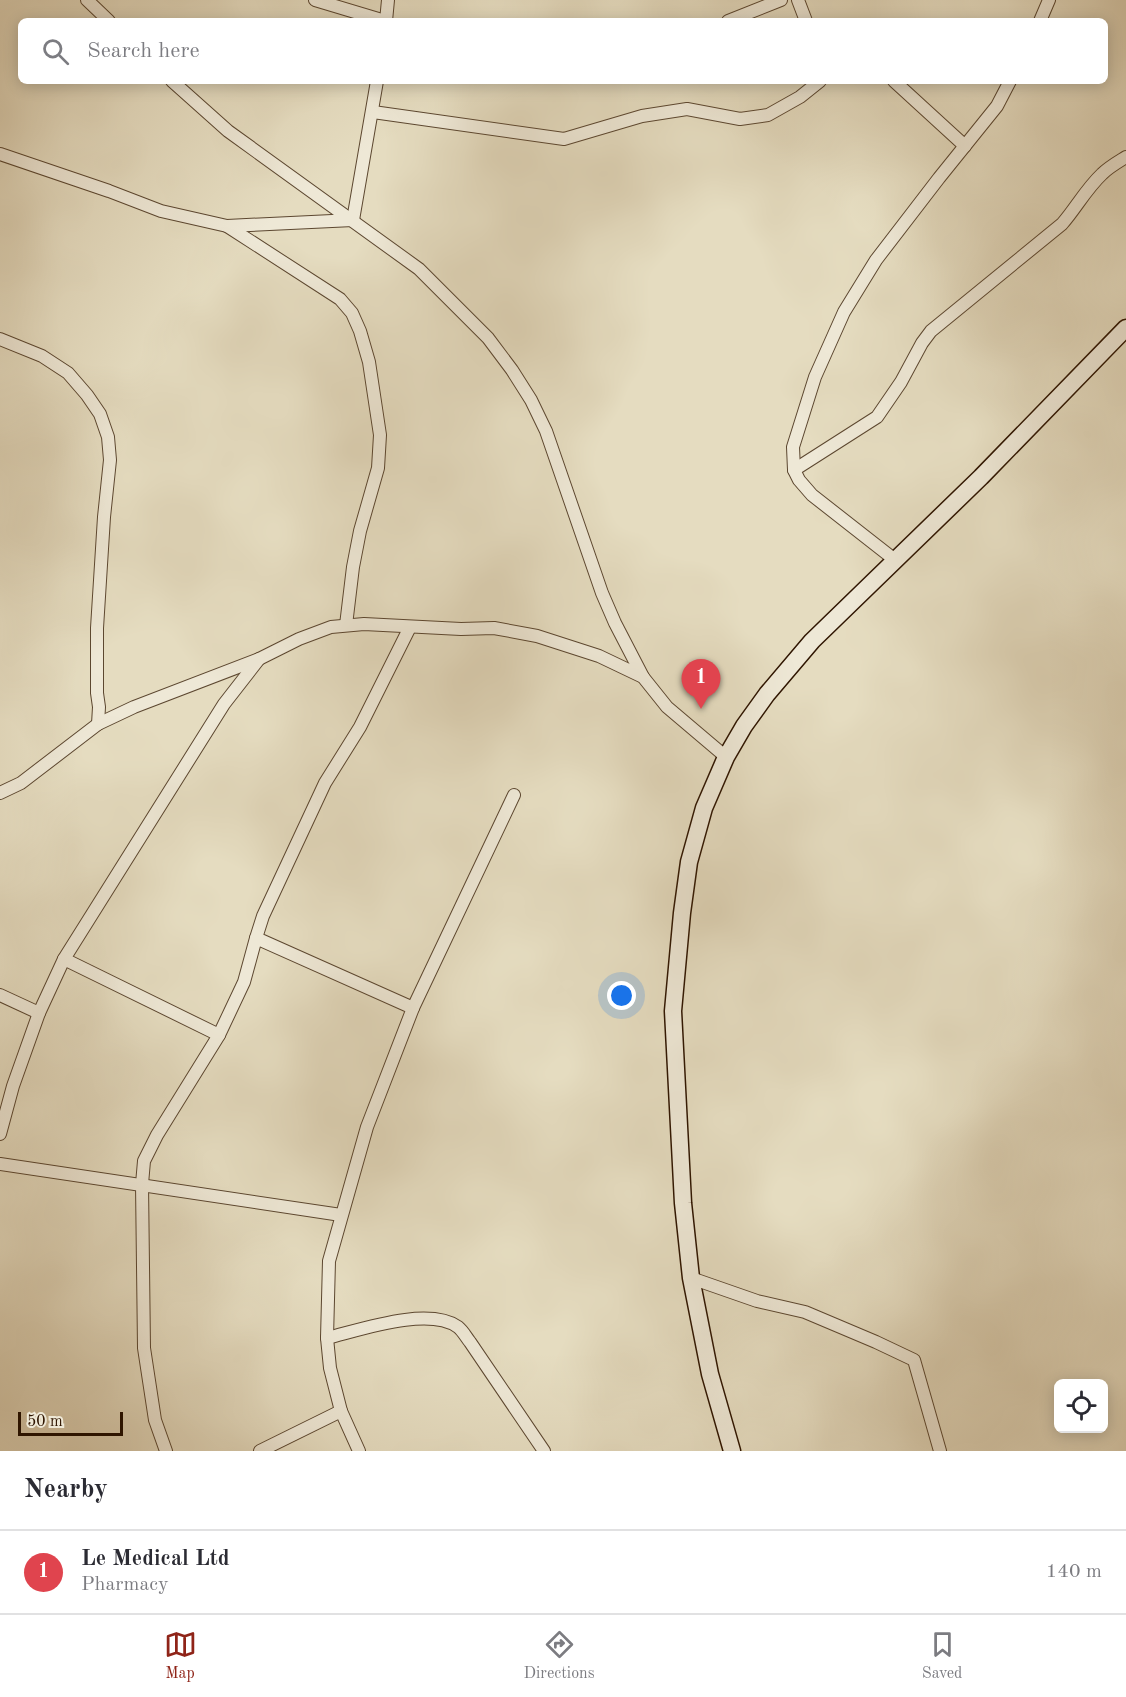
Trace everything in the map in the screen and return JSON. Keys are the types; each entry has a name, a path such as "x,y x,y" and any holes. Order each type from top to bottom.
{"main road":[{"path":"732,1451 710,1374 691,1278 683,1203 673,1011 689,862 704,808 726,757 750,718 767,694 812,641 981,477 1126,328"}],"street":[{"path":"87,0 106,18"},
{"path":"315,0 375,18"},
{"path":"385,18 388,0"},
{"path":"736,18 781,0"},
{"path":"798,0 805,18"},
{"path":"1041,18 1049,0"},
{"path":"175,84 228,131 419,269 488,339 531,400 546,431 602,593 643,677 667,707 726,757"},
{"path":"354,220 377,84"},
{"path":"373,112 564,139 642,116 687,109 740,119 768,115 800,97 816,84"},
{"path":"897,84 965,146"},
{"path":"895,560 812,495 794,470 793,447 815,377 844,312 876,260 997,106 1009,84"},
{"path":"0,154 160,211 227,226 354,220"},
{"path":"794,470 877,417 931,332 1062,224 1103,173 1126,157"},
{"path":"227,226 340,299 352,313 360,331 369,362 380,435 378,468 360,531 346,625"},
{"path":"0,339 42,356 68,373 100,414 108,437 110,460 97,628 98,724"},
{"path":"0,793 21,783 98,724 134,707 258,659 299,639 331,627 364,624 461,629 494,628 537,636 599,656 643,677"},
{"path":"166,1451 155,1420 144,1348 142,1184 144,1161 157,1135 219,1035 244,982 263,916 325,783 360,727 410,627"},
{"path":"0,1134 13,1086 39,1013 64,958 224,704 258,659"},
{"path":"359,1451 341,1411 330,1368 327,1338 329,1261 367,1127 413,1008 513,795"},
{"path":"256,938 413,1008"},
{"path":"64,958 219,1035"},
{"path":"0,995 39,1013"},
{"path":"0,1164 341,1215"},
{"path":"691,1278 757,1301 805,1312 914,1360 940,1451"},
{"path":"327,1338 397,1320 441,1320 459,1328 544,1451"},
{"path":"260,1451 341,1411"}],"place":[{"name":"Le Medical Ltd","path":"701,709"}]}
